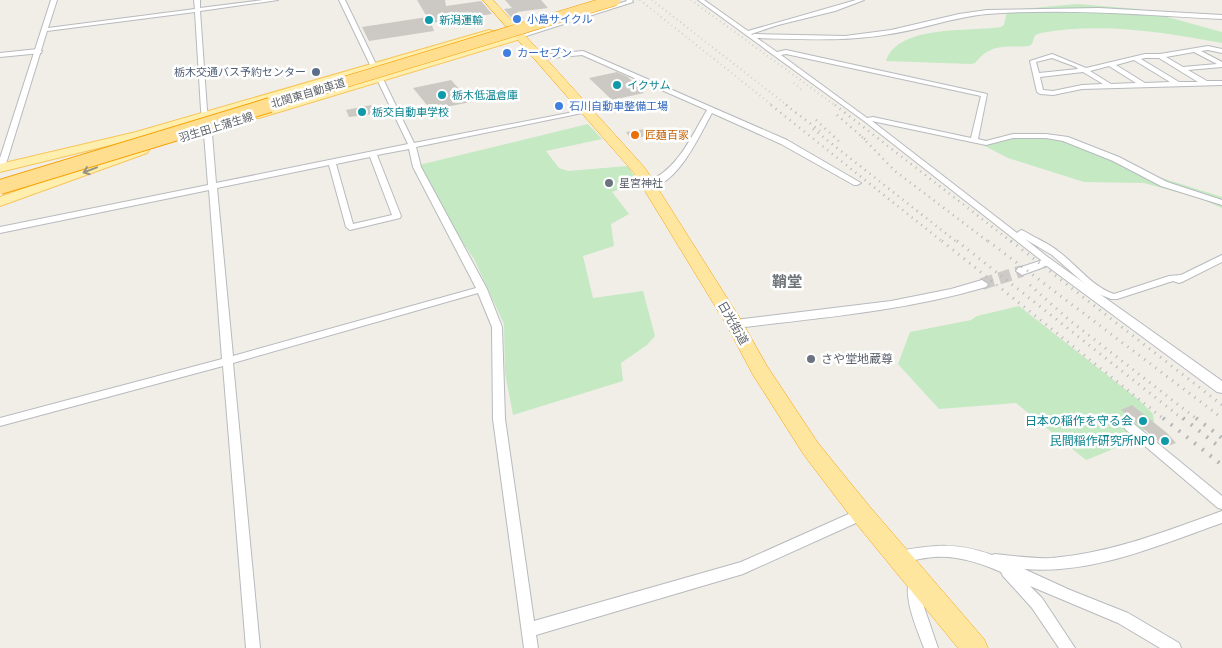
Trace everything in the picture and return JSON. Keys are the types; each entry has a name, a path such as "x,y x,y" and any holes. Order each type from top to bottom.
{"highway":[{"name":"日光街道","path":"488,0 587,110 649,185 735,324 760,370 796,426 862,514 975,648"},
{"name":"北関東自動車道","path":"0,181 601,0"},
{"name":"北関東自動車道","path":"0,187 615,0"}],"main road":[{"name":"羽生田上蒲生線","path":"1,164 138,135 374,65 516,31"},
{"name":"羽生田上蒲生線","path":"0,202 137,152 381,78 516,31"}],"street":[{"path":"1,164 54,0"},
{"path":"197,0 205,116 208,130 253,648"},
{"path":"44,30 275,0"},
{"path":"342,0 412,146 417,167 482,289 497,327 499,419 530,648"},
{"path":"516,31 630,2 629,0"},
{"path":"702,0 866,120 1049,262 1222,388"},
{"path":"751,35 765,26 830,11 861,0"},
{"path":"751,35 845,38 891,32 971,14 994,12 1099,10 1222,18"},
{"path":"1036,75 1086,70 1135,58 1208,48 1222,51"},
{"path":"1194,50 1222,65"},
{"path":"0,55 38,51"},
{"path":"777,54 786,52 985,95 974,141"},
{"path":"540,57 583,53 784,142 857,183"},
{"path":"1110,86 1086,70 1052,56 1033,60 1040,92 1053,93 1110,86 1222,83"},
{"path":"1160,56 1206,84"},
{"path":"1135,58 1178,85"},
{"path":"1110,64 1144,85"},
{"path":"1182,69 1222,65"},
{"path":"649,185 659,182 673,171 711,109"},
{"path":"0,230 587,110"},
{"path":"866,120 873,119 986,143 1007,137 1032,136 1065,139 1116,159 1164,184 1222,203"},
{"path":"332,162 350,226 397,216 373,154"},
{"path":"932,172 952,182 1022,234 1056,254 1074,273 1104,295 1114,297 1172,278 1184,278"},
{"path":"1107,304 1171,284 1222,258"},
{"path":"1022,271 1049,262"},
{"path":"735,324 911,302 956,293 982,284"},
{"path":"0,422 228,361 482,289"},
{"path":"1130,427 1222,504"},
{"path":"528,630 743,568 862,514"},
{"path":"995,563 1052,564 1182,532 1222,518"},
{"path":"898,557 933,550 951,551 995,563 1065,595 1123,618 1174,648"},
{"path":"995,563 1038,603 1068,648"},
{"path":"914,576 916,604 931,648"}],"green space":[{"path":"1077,4 1138,9 1222,32 1222,43 1155,32 1086,28 1041,33 1035,35 1032,44 1029,46 999,47 987,52 975,63 971,64 886,61 893,49 919,35 954,30 1001,27 1004,25 1007,11 1009,10"},
{"path":"588,124 602,139 546,151 559,168 568,171 628,166 638,182 612,192 629,214 611,224 614,246 583,256 593,298 643,291 655,336 647,345 621,363 623,381 513,415 505,373 504,324 474,259 455,231 419,165"},
{"path":"1036,136 1061,140 1146,173 1222,197 1222,208 1199,198 1144,183 1084,182 1008,158 971,139 991,140"},
{"path":"1019,306 1139,400 1153,414 1154,421 1139,434 1114,449 1086,460 1016,403 939,409 898,364 910,332 971,320 977,316"}],"building":[{"name":"新潟運輸","path":"417,0 445,0 446,6 481,1 492,14 431,23 434,31 369,41 362,27 427,17"},
{"path":"505,0 541,0 548,8 517,12 524,18 513,20 504,9 512,8"},
{"name":"イクサム","path":"617,72 628,77 644,93 612,100 589,78"},
{"name":"栃木低温倉庫","path":"451,80 471,102 431,110 413,88"},
{"name":"栃交自動車学校","path":"371,105 375,114 349,117 346,110"},
{"path":"652,128 653,135 631,139 626,132"},
{"name":"日本の稲作を守る会","path":"1132,405 1167,433 1176,443 1165,447 1121,410"}],"tunnel":[{"path":"982,284 1022,271"}],"railway":[{"path":"640,0 773,106"},
{"path":"652,0 788,106"},
{"path":"691,0 836,106"},
{"path":"794,83 804,92"},
{"path":"771,105 944,243"},
{"path":"786,105 820,131"},
{"path":"835,105 1013,243"},
{"path":"837,115 867,141"},
{"path":"816,120 842,144"},
{"path":"813,129 958,243"},
{"path":"862,137 895,171 990,243"},
{"path":"942,241 1165,420"},
{"path":"957,241 1184,420"},
{"path":"988,241 1222,418"},
{"path":"1011,241 1222,405"},
{"path":"1030,285 1068,319 1198,420"},
{"path":"1163,418 1222,465"},
{"path":"1183,418 1222,449"},
{"path":"1196,418 1222,438"}],"place":[{"name":"小島サイクル","path":"517,19"},
{"name":"新潟運輸","path":"429,20"},
{"name":"カーセブン","path":"507,53"},
{"name":"栃木交通バス予約センター","path":"316,72"},
{"name":"イクサム","path":"617,85"},
{"name":"栃木低温倉庫","path":"442,95"},
{"name":"石川自動車整備工場","path":"559,106"},
{"name":"栃交自動車学校","path":"362,112"},
{"name":"匠麺百家","path":"635,135"},
{"name":"星宮神社","path":"609,183"},
{"name":"さや堂地蔵尊","path":"811,359"},
{"name":"日本の稲作を守る会","path":"1143,421"},
{"name":"民間稲作研究所NPO","path":"1165,441"}],"district":[{"name":"鞘堂","path":"787,282"}]}
